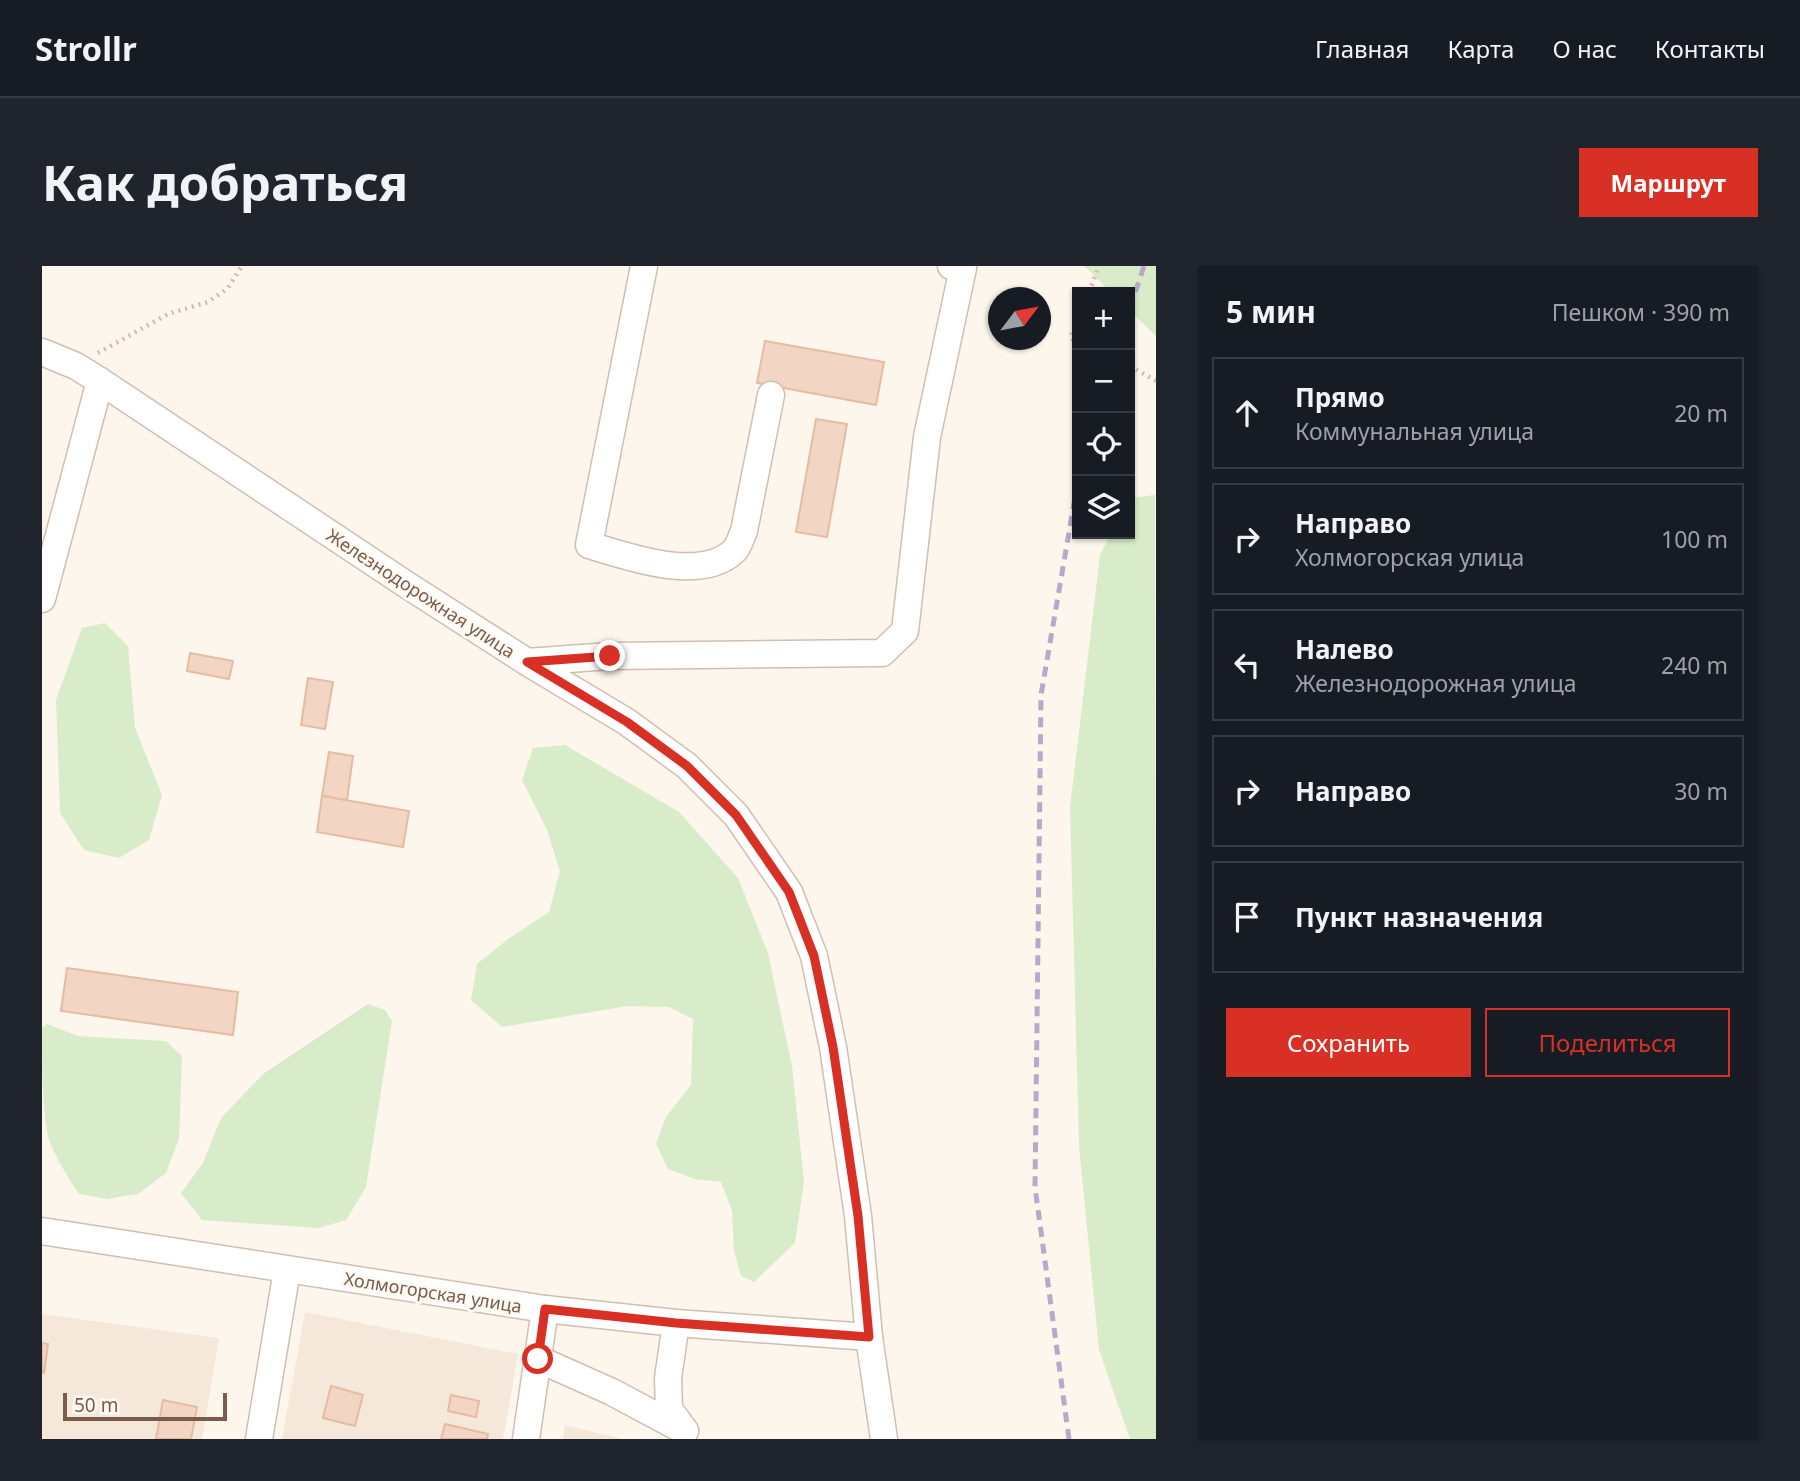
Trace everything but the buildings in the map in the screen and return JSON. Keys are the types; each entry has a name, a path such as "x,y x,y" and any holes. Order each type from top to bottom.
{"street":[{"path":"644,266 589,545 653,564 705,567 735,550 744,531 771,395"},
{"path":"527,662 610,656 882,653 890,646 905,631 927,437 963,268 951,266"},
{"name":"Железнодорожная улица","path":"42,352 76,366 100,380 527,662 627,722 687,766 736,815 789,892 814,956 833,1047 858,1216 869,1337 884,1439"},
{"path":"42,599 100,380"},
{"name":"Холмогорская улица","path":"42,1231 545,1309 676,1323 869,1337"},
{"path":"260,1439 287,1269"},
{"path":"526,1439 545,1309"},
{"path":"676,1323 668,1378 669,1409 691,1435"},
{"path":"538,1359 612,1392 691,1435"}],"path":[{"path":"76,366 167,314 208,302 228,288 242,266"},
{"path":"1090,287 1099,266"},
{"path":"1135,369 1156,381"}],"shaded area":[{"path":"305,1312 518,1354 503,1439 282,1439"},
{"path":"42,1314 219,1338 202,1439 42,1439"},
{"path":"565,1425 622,1439 563,1439"}],"green space":[{"path":"1084,266 1156,266 1156,336 1135,316 1135,287 1106,287"},
{"path":"1155,495 1156,1439 1130,1439 1099,1350 1079,1146 1070,807 1100,555 1108,539 1135,539 1135,497"},
{"path":"105,623 128,646 135,728 162,795 149,840 119,858 84,850 60,813 56,700 82,628"},
{"path":"565,745 679,812 738,878 768,953 792,1066 804,1182 795,1243 754,1282 741,1276 734,1251 732,1211 721,1182 695,1179 668,1169 656,1144 666,1117 691,1085 693,1019 669,1007 628,1006 502,1027 471,1000 477,964 508,939 549,912 560,871 547,830 522,780 533,748"},
{"path":"368,1004 385,1010 392,1021 366,1187 346,1220 319,1228 202,1220 181,1193 203,1163 221,1118 263,1074"},
{"path":"47,1024 78,1036 166,1041 182,1056 179,1139 166,1173 138,1194 107,1199 79,1194 58,1159 48,1137 45,1111 42,1028"}],"railway":[{"path":"1135,293 1144,266"},
{"path":"1069,1439 1035,1187 1041,695 1072,515"}],"route":[{"path":"538,1359 545,1309 676,1323 869,1337 858,1216 833,1047 814,956 789,892 736,815 687,766 627,722 527,662 610,656"}]}
